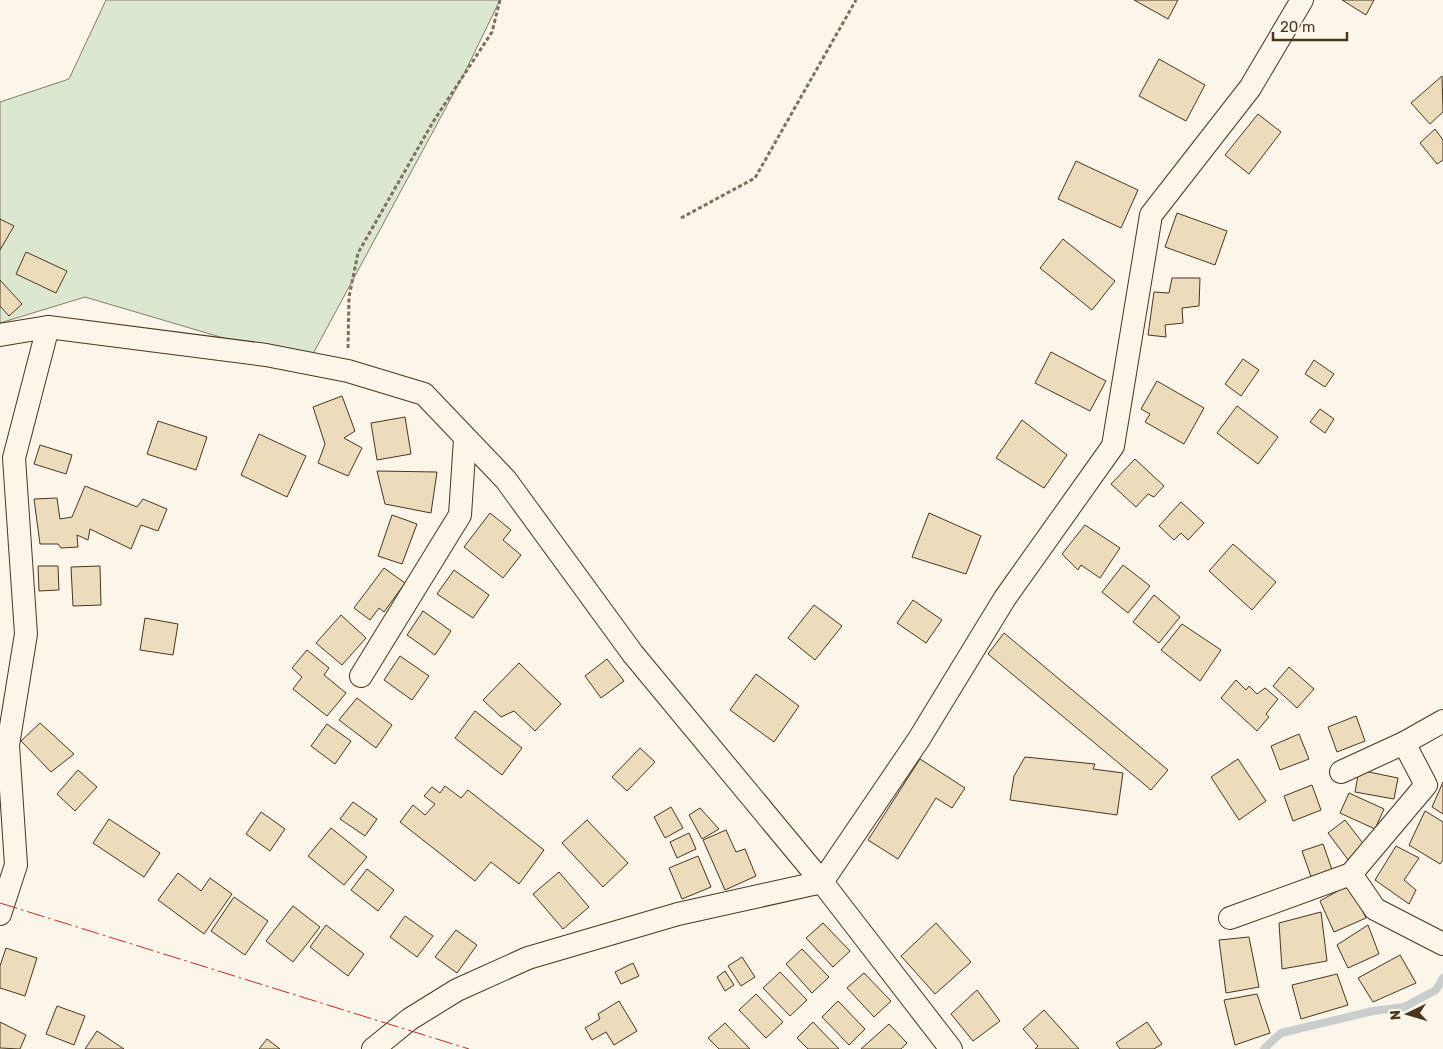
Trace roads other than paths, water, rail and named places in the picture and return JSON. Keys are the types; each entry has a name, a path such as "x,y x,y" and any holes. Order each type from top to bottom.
{"street":[{"path":"373,1049 410,1019 457,990 528,958 678,914 822,882 919,739 1005,598 1113,446 1150,215 1250,88 1302,0"},
{"path":"0,336 48,327 266,355 348,371 424,394 506,480 634,654 822,882 951,1049"},
{"path":"0,914 16,866 8,745 26,634 14,458 48,327"},
{"path":"361,676 460,515 466,438"},
{"path":"1341,772 1404,743 1443,721"},
{"path":"1230,918 1351,874 1426,785 1404,743"},
{"path":"1351,874 1375,909 1443,944"}],"waterway":[{"path":"1264,1049 1281,1033 1373,1011 1404,1007 1436,990 1443,978"}]}
